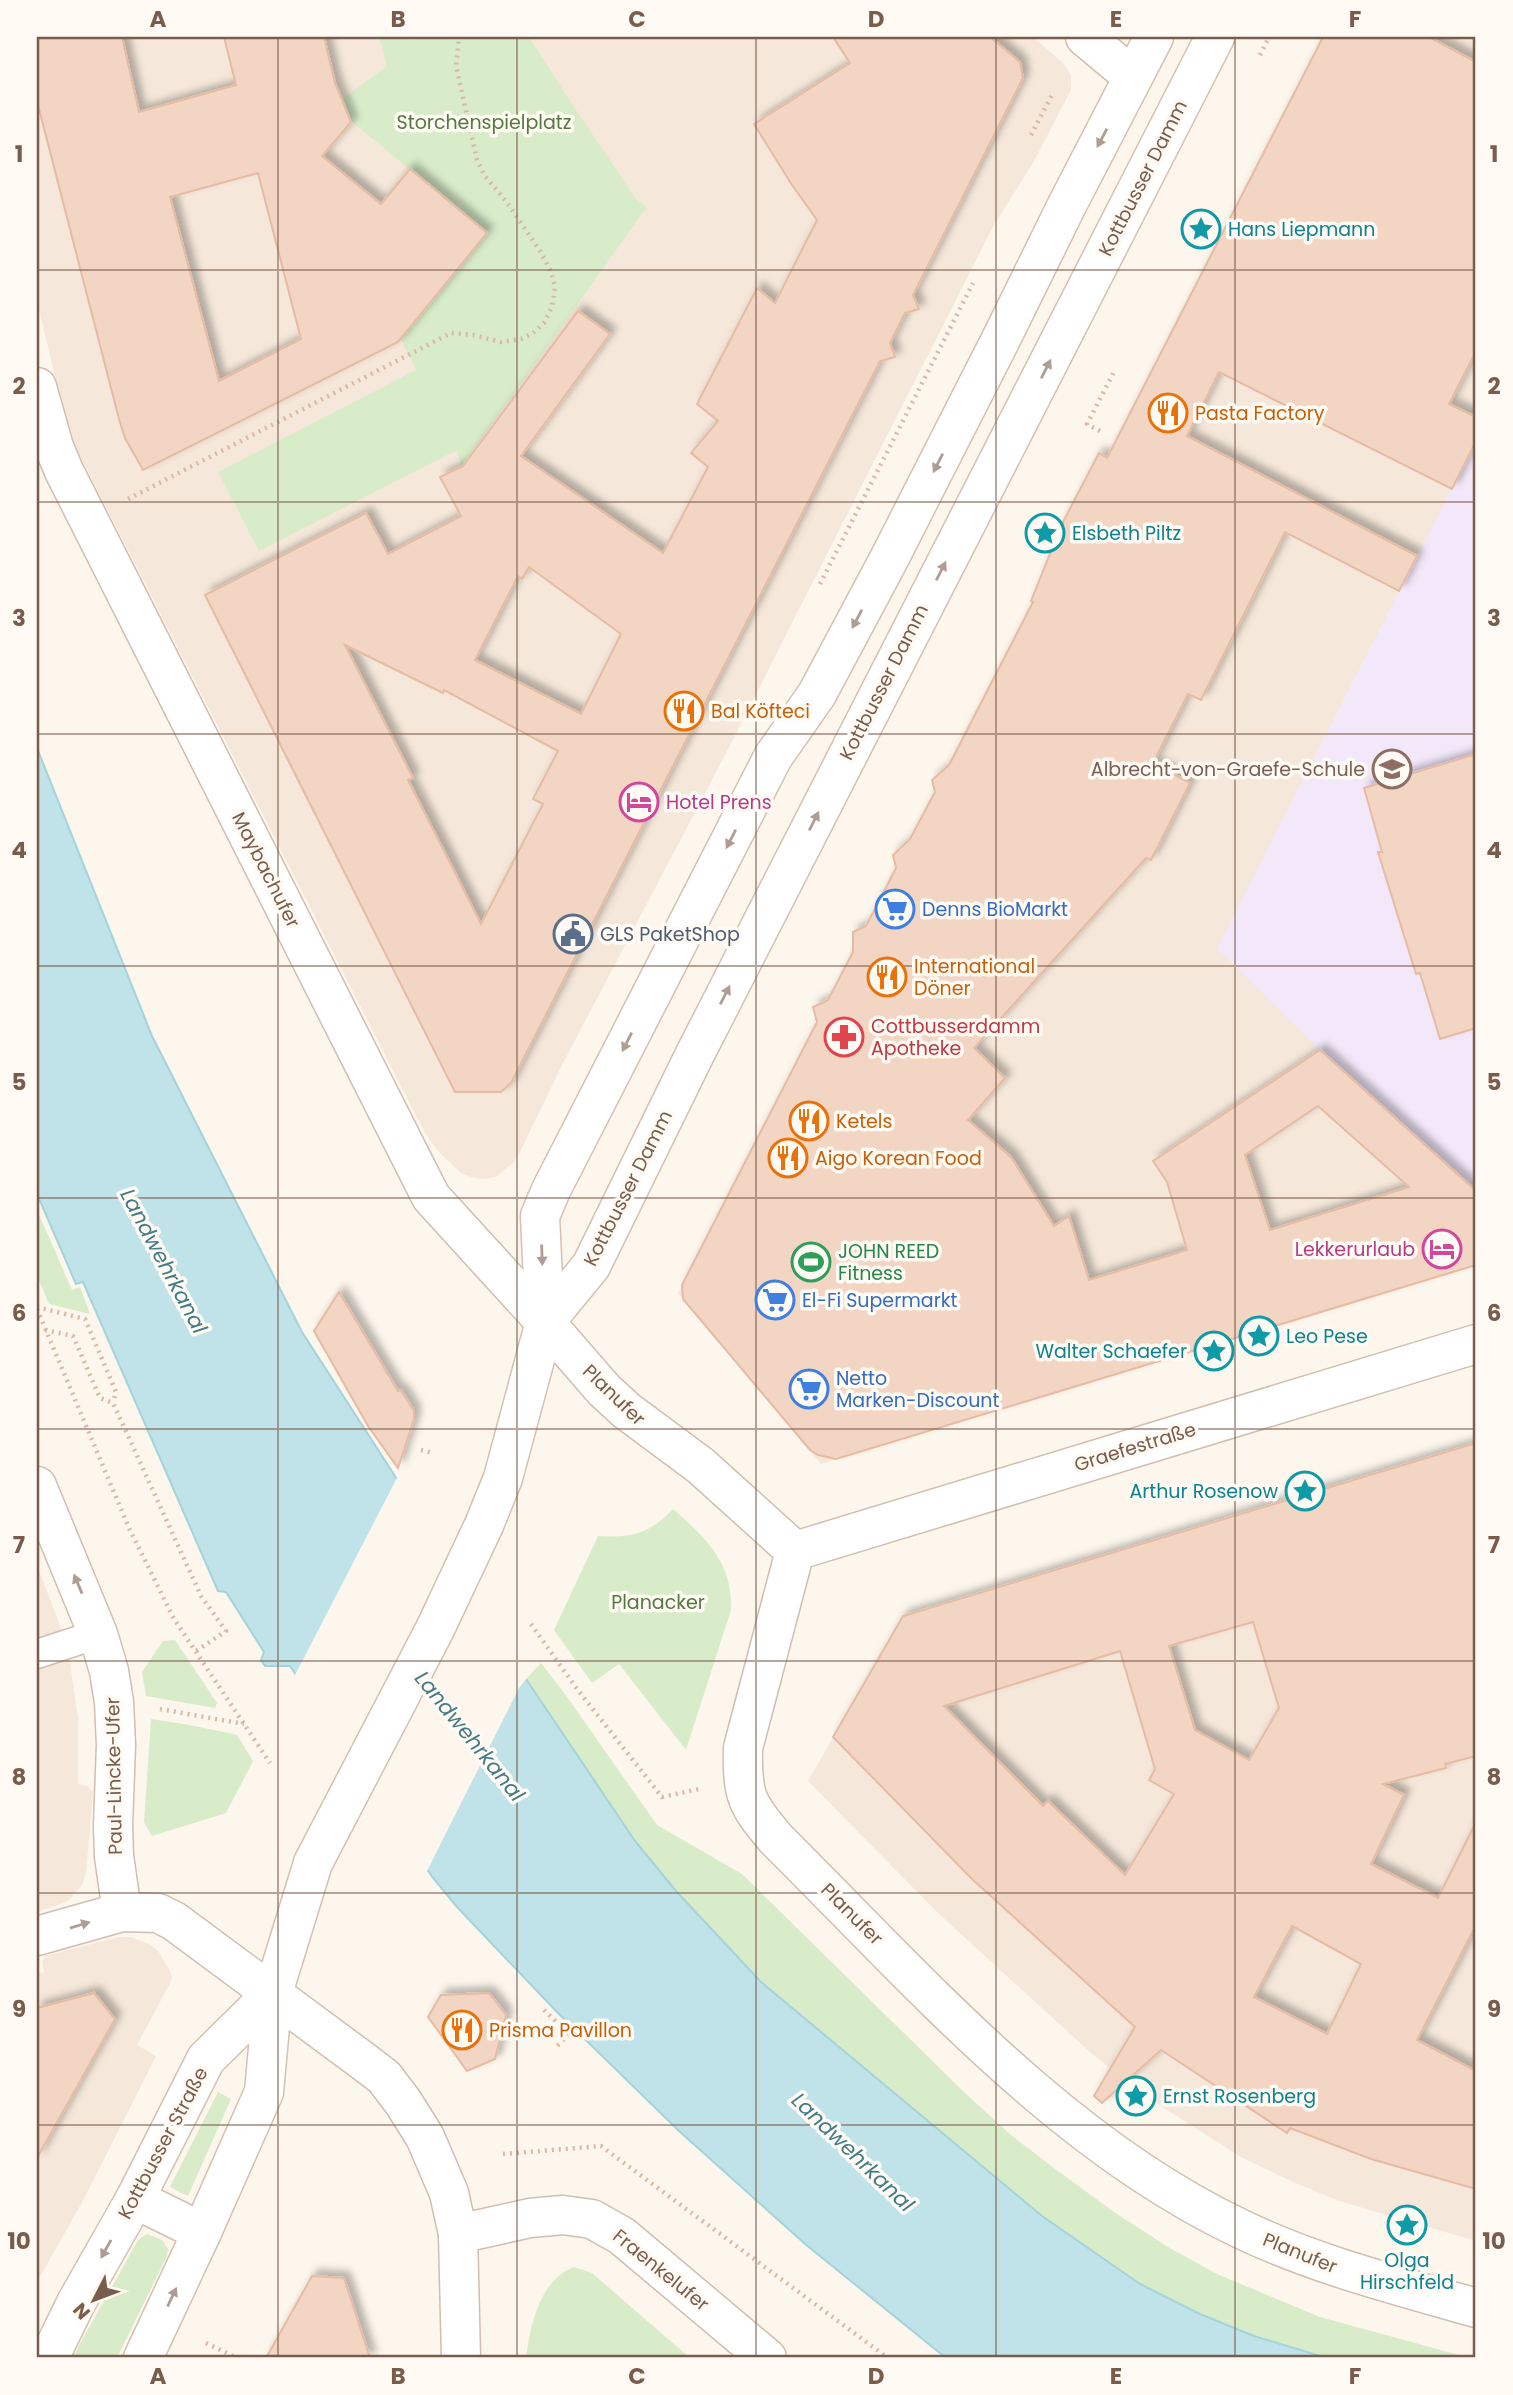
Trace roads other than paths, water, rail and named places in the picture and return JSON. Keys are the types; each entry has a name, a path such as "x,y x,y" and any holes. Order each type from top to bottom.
{"street":[{"path":"1085,37 1133,77"},
{"name":"Kottbusser Damm","path":"273,1993 313,1863 467,1563 503,1478 545,1322 540,1216 551,1190 773,757 817,694 885,568 1066,205 1154,37"},
{"name":"Kottbusser Damm","path":"545,1322 591,1266 694,1056 1215,37"},
{"name":"Maybachufer","path":"37,387 48,429 64,471 430,1197 545,1322"},
{"name":"Planufer","path":"545,1322 604,1390 627,1411 701,1466 795,1551 743,1748 742,1782 748,1801 757,1817 777,1840 1006,2066 1050,2105 1131,2165 1240,2229 1295,2253 1344,2271 1476,2308"},
{"name":"Graefestraße","path":"795,1551 1476,1344"},
{"name":"Paul-Lincke-Ufer","path":"37,1486 98,1634 109,1671 116,1745 114,1856 122,1912"},
{"path":"37,1936 122,1912 158,1913 174,1921 384,2077 425,2137 449,2193 458,2234 461,2358"},
{"path":"143,2358 264,2092 273,1993"},
{"name":"Kottbusser Straße","path":"49,2358 76,2303 135,2199 206,2059 273,1993"},
{"path":"135,2199 202,2231"},
{"name":"Fraenkelufer","path":"458,2234 530,2218 563,2215 592,2219 622,2236 767,2358"}],"lane":[{"path":"37,1654 98,1634"}],"water":[{"name":"Landwehrkanal","path":"37,748 152,1036 302,1332 526,1679 635,1841 676,1891 761,1982 1042,2216 1140,2284 1200,2314 1254,2336 1327,2358 946,2358 805,2244 679,2131 556,2011 433,1878 290,1666 265,1666 261,1660 264,1652 226,1592 218,1591 83,1282 76,1284 37,1194"}],"place":[{"name":"Hans Liepmann","path":"1201,229"},
{"name":"Pasta Factory","path":"1168,413"},
{"name":"Elsbeth Piltz","path":"1045,533"},
{"name":"Bal Köfteci","path":"684,711"},
{"name":"Albrecht-von-Graefe-Schule","path":"1392,769"},
{"name":"Hotel Prens","path":"639,802"},
{"name":"Denns BioMarkt","path":"895,909"},
{"name":"GLS PaketShop","path":"573,934"},
{"name":"International Döner","path":"887,977"},
{"name":"Cottbusserdamm Apotheke","path":"844,1037"},
{"name":"Ketels","path":"809,1121"},
{"name":"Aigo Korean Food","path":"788,1158"},
{"name":"Lekkerurlaub","path":"1442,1249"},
{"name":"JOHN REED Fitness","path":"811,1262"},
{"name":"El-Fi Supermarkt","path":"775,1300"},
{"name":"Leo Pese","path":"1259,1336"},
{"name":"Walter Schaefer","path":"1214,1351"},
{"name":"Netto Marken-Discount","path":"809,1389"},
{"name":"Arthur Rosenow","path":"1305,1491"},
{"name":"Prisma Pavillon","path":"462,2030"},
{"name":"Ernst Rosenberg","path":"1136,2096"},
{"name":"Olga Hirschfeld","path":"1407,2225"}],"park label":[{"name":"Storchenspielplatz","path":"484,122"},
{"name":"Planacker","path":"658,1602"}]}
